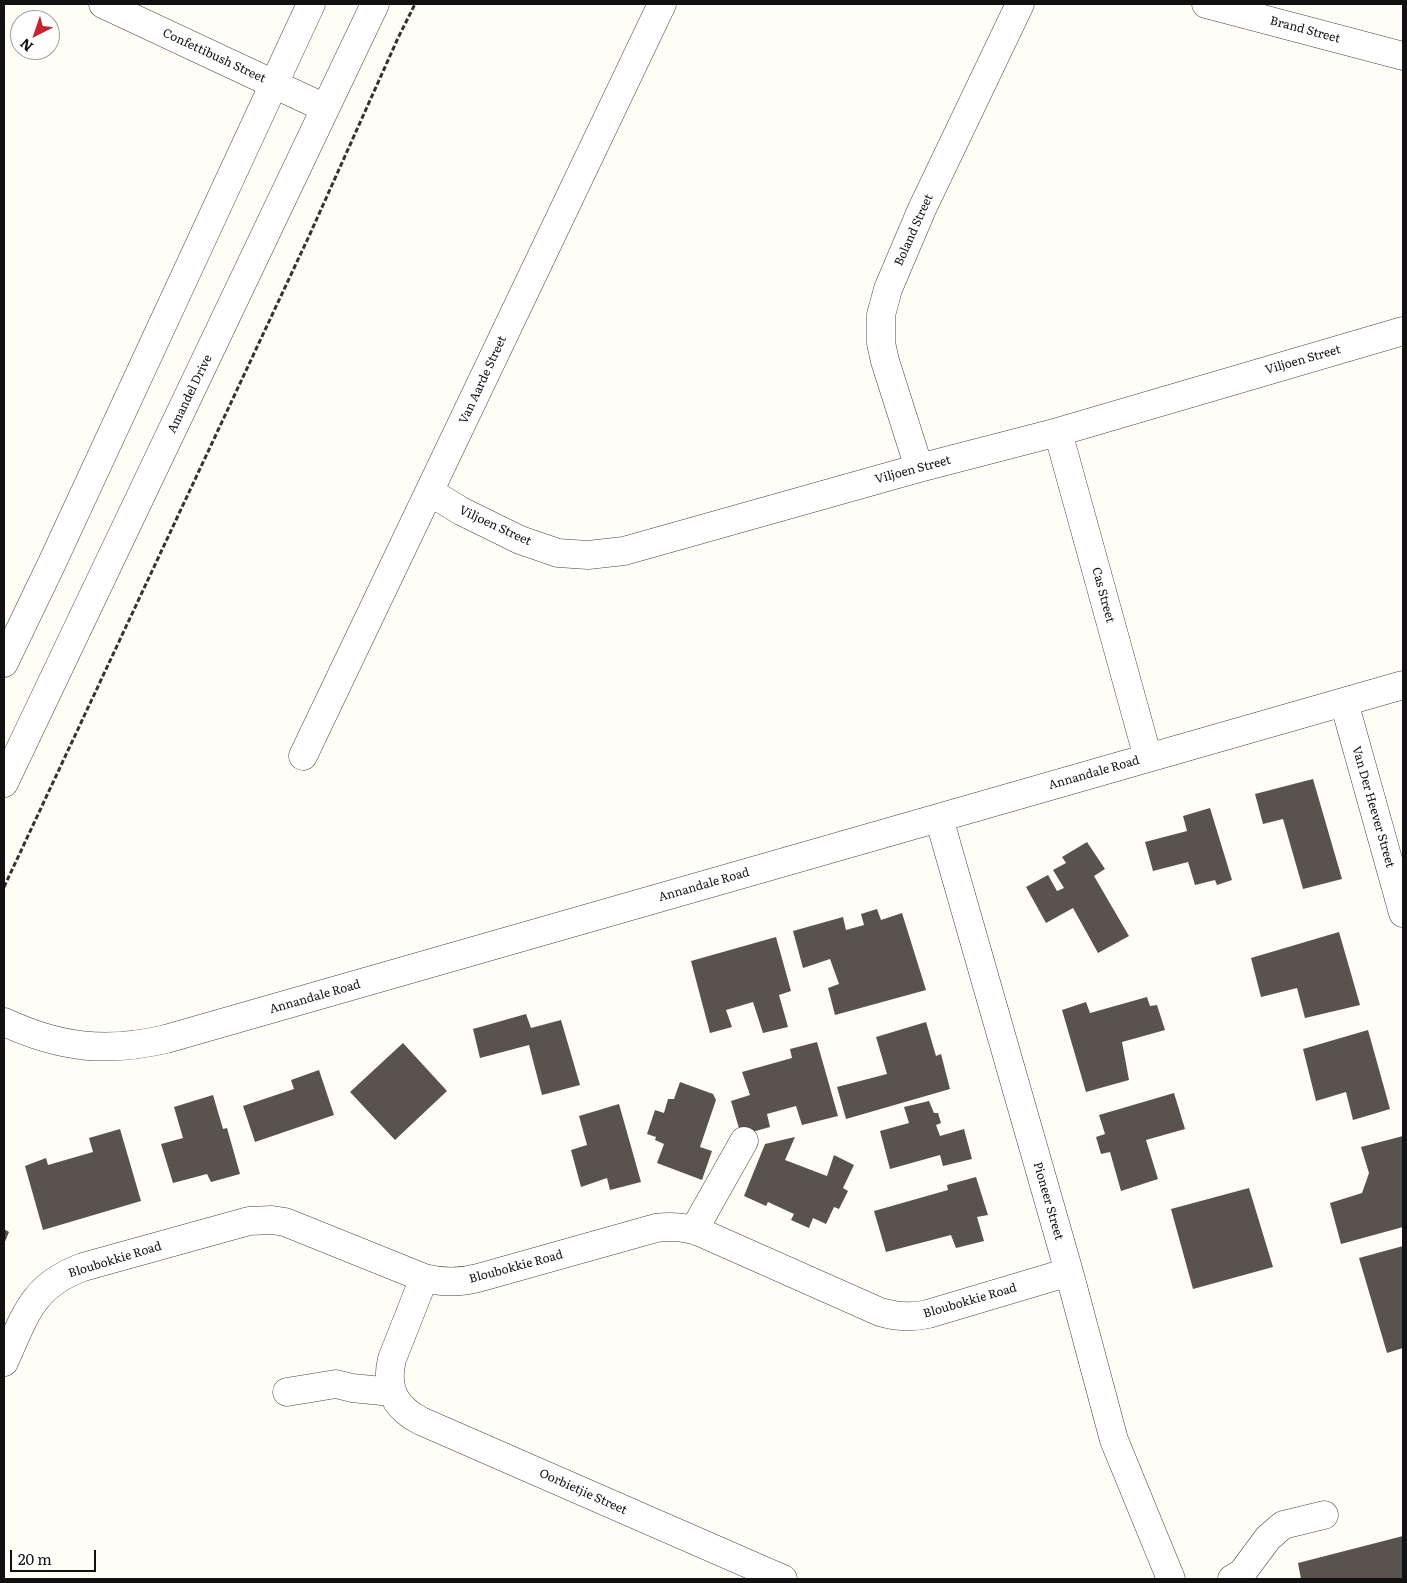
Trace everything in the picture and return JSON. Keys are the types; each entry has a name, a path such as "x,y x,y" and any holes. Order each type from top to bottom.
{"street":[{"name":"Confettibush Street","path":"103,4 325,108"},
{"path":"4,663 52,564 311,4"},
{"name":"Amandel Drive","path":"4,783 375,4"},
{"name":"Van Aarde Street","path":"304,756 662,4"},
{"name":"Boland Street","path":"919,468 885,361 881,343 881,315 888,289 922,210 1020,4"},
{"name":"Brand Street","path":"1206,4 1403,56"},
{"name":"Viljoen Street","path":"430,492 461,511 520,540 558,552 588,555 624,551 919,468 1058,432 1403,331"},
{"name":"Cas Street","path":"1058,432 1148,758"},
{"name":"Annandale Road","path":"4,1022 30,1034 76,1045 103,1047 141,1045 166,1039 1403,685"},
{"name":"Van Der Heever Street","path":"1344,702 1403,913"},
{"name":"Pioneer Street","path":"939,818 1114,1440 1171,1579"},
{"path":"694,1230 744,1141"},
{"name":"Bloubokkie Road","path":"4,1362 32,1304 42,1291 54,1281 83,1267 249,1221 272,1220 285,1222 424,1278 437,1282 451,1283 465,1282 668,1226 694,1230 893,1316 917,1316 1068,1272"},
{"path":"287,1392 336,1384 352,1388 392,1392 389,1370 392,1359 424,1278"},
{"name":"Oorbietjie Street","path":"392,1392 396,1402 403,1410 421,1421 783,1579"},
{"path":"1232,1579 1242,1573 1268,1538 1283,1526 1324,1515"}],"path":[{"path":"4,887 310,234 394,45 415,4"}],"building":[{"path":"1313,779 1342,879 1303,889 1283,819 1263,824 1255,794"},
{"path":"1210,808 1232,880 1217,885 1215,880 1195,885 1188,862 1153,871 1145,842 1187,831 1183,816"},
{"path":"1087,842 1105,869 1094,876 1129,936 1098,953 1073,908 1046,923 1026,887 1048,875 1057,891 1064,888 1053,870 1066,863 1062,857"},
{"path":"877,909 881,920 902,913 926,990 835,1015 828,988 839,984 830,959 803,968 793,931 843,917 846,930 864,925 861,914"},
{"path":"1339,932 1360,1005 1305,1018 1297,988 1261,997 1251,958"},
{"path":"776,937 791,991 779,995 788,1027 763,1033 753,1002 726,1010 732,1027 710,1033 691,961"},
{"path":"1147,997 1150,1006 1157,1005 1165,1030 1122,1042 1129,1080 1086,1092 1062,1010 1086,1002 1090,1013"},
{"path":"526,1014 531,1028 561,1020 580,1085 542,1095 529,1045 480,1058 473,1029"},
{"path":"926,1022 936,1056 941,1054 950,1089 846,1119 837,1087 887,1074 876,1037"},
{"path":"1368,1030 1390,1109 1353,1120 1346,1092 1316,1101 1303,1049"},
{"path":"817,1042 838,1116 802,1125 796,1106 767,1114 770,1127 741,1135 731,1101 750,1095 742,1072 792,1058 790,1049"},
{"path":"403,1043 447,1091 395,1140 350,1092"},
{"path":"319,1070 334,1115 255,1142 243,1106 294,1089 291,1080"},
{"path":"680,1082 713,1094 716,1100 700,1147 712,1151 702,1180 657,1163 664,1144 655,1140 656,1137 647,1134 655,1110 664,1113 668,1099 674,1099"},
{"path":"1174,1093 1185,1129 1146,1140 1158,1179 1121,1191 1110,1152 1101,1154 1096,1137 1105,1134 1099,1115"},
{"path":"213,1095 223,1129 227,1128 240,1174 211,1182 207,1174 173,1183 161,1144 183,1138 174,1107"},
{"path":"929,1101 934,1113 938,1113 941,1123 936,1125 940,1136 964,1129 972,1159 943,1166 940,1155 890,1169 880,1131 909,1123 904,1107"},
{"path":"619,1104 641,1182 610,1190 607,1178 581,1187 571,1150 587,1145 579,1116"},
{"path":"120,1129 141,1201 43,1230 25,1166 46,1158 48,1165 93,1152 89,1138"},
{"path":"1403,1136 1403,1227 1341,1244 1330,1203 1362,1193 1369,1173 1361,1147"},
{"path":"795,1137 785,1160 827,1176 834,1155 854,1165 843,1188 848,1191 839,1209 834,1207 826,1224 813,1218 809,1228 791,1220 794,1214 768,1202 766,1206 744,1196 765,1144"},
{"path":"976,1177 988,1215 977,1217 984,1241 956,1248 951,1235 886,1252 874,1211 948,1190 947,1185"},
{"path":"1249,1188 1273,1267 1193,1289 1171,1209"},
{"path":"4,1229 9,1232 4,1244"},
{"path":"1403,1246 1403,1348 1387,1353 1359,1258"},
{"path":"1403,1536 1403,1579 1301,1579 1298,1563"}]}
